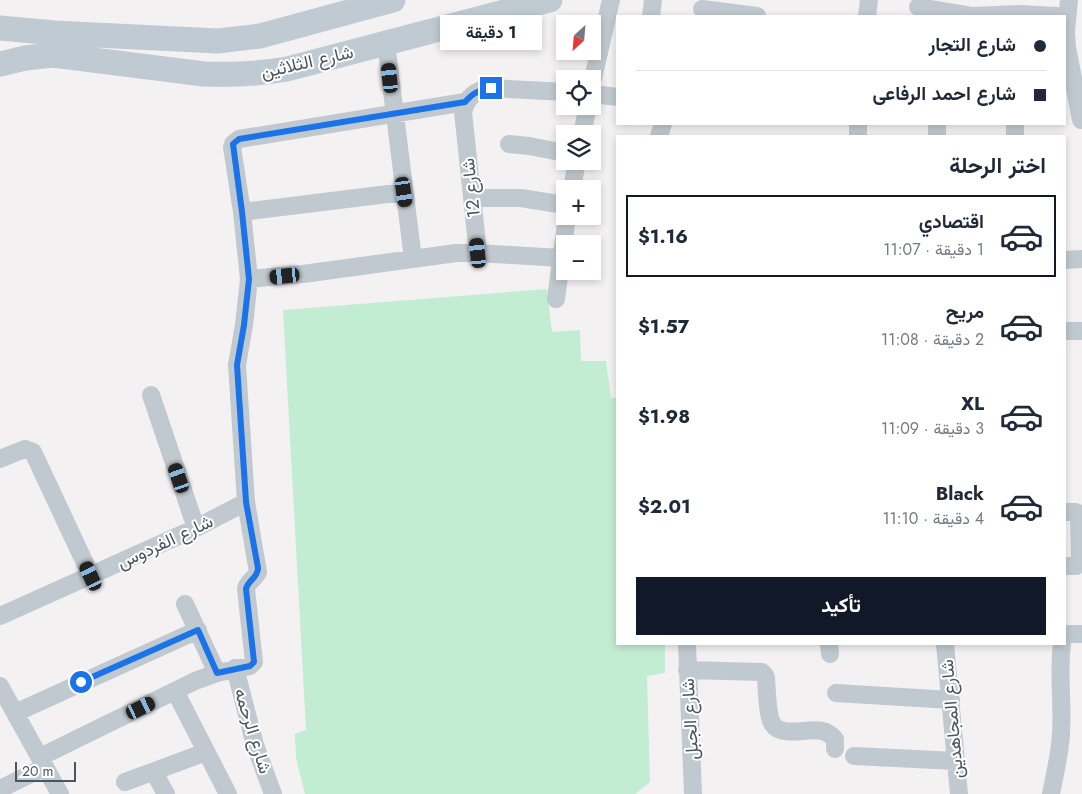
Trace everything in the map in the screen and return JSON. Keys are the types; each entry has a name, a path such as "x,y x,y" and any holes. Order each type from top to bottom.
{"street":[{"name":"شارع الثلاثين","path":"0,64 24,58 53,44 239,40 393,0"},
{"name":"شارع الثلاثين","path":"0,28 53,44 204,74 238,75 286,69 550,0"},
{"path":"595,70 611,0"},
{"path":"651,15 653,0"},
{"path":"867,15 869,0"},
{"path":"918,8 965,15"},
{"path":"702,9 749,15"},
{"path":"996,15 1065,13"},
{"path":"1066,32 1067,62 1076,120"},
{"path":"386,43 412,259"},
{"path":"394,114 465,102 480,89 556,92"},
{"path":"601,95 616,98"},
{"name":"شارع 12","path":"465,102 463,112 478,253"},
{"name":"شارع الرحمه","path":"272,794 256,744 246,665 246,589 258,572 246,502 237,365 249,279 242,212 232,147 239,139 394,114"},
{"path":"509,144 556,151"},
{"path":"242,212 404,192"},
{"path":"472,198 521,198 556,204"},
{"path":"249,279 331,271 456,253 556,258"},
{"path":"1066,260 1082,259"},
{"path":"556,299 558,280"},
{"path":"1066,331 1082,331"},
{"path":"151,395 196,528"},
{"path":"0,459 24,449 33,452 91,576"},
{"name":"شارع الفردوس","path":"0,616 196,528 246,502"},
{"path":"1066,512 1076,512 1079,514 1080,562 1076,566 1066,566"},
{"path":"185,604 217,673"},
{"path":"15,713 198,630"},
{"path":"1066,634 1082,634"},
{"name":"شارع الجبل","path":"687,645 693,794"},
{"name":"شارع المجاهدين","path":"945,645 959,794"},
{"path":"1051,794 1059,756 1061,732 1059,684 1062,645"},
{"path":"0,789 42,762 175,691 195,681 246,665"},
{"path":"687,670 762,672 766,678 770,718 773,725 778,730 785,732 822,730 835,739 835,749"},
{"path":"0,686 60,794"},
{"path":"175,691 228,794"},
{"path":"836,693 951,700"},
{"path":"125,782 206,752"},
{"path":"854,756 956,760"},
{"path":"154,772 166,794"}],"green space":[{"path":"547,289 552,332 580,330 581,361 606,361 611,398 616,398 616,645 665,645 665,673 647,676 650,782 635,794 305,794 296,758 295,734 306,730 283,310"}],"route":[{"path":"81,682 198,630 217,673 250,666 254,662 246,589 248,584 256,577 258,568 246,502 237,365 249,279 242,212 232,147 235,141 465,102 480,89 491,88"}]}
